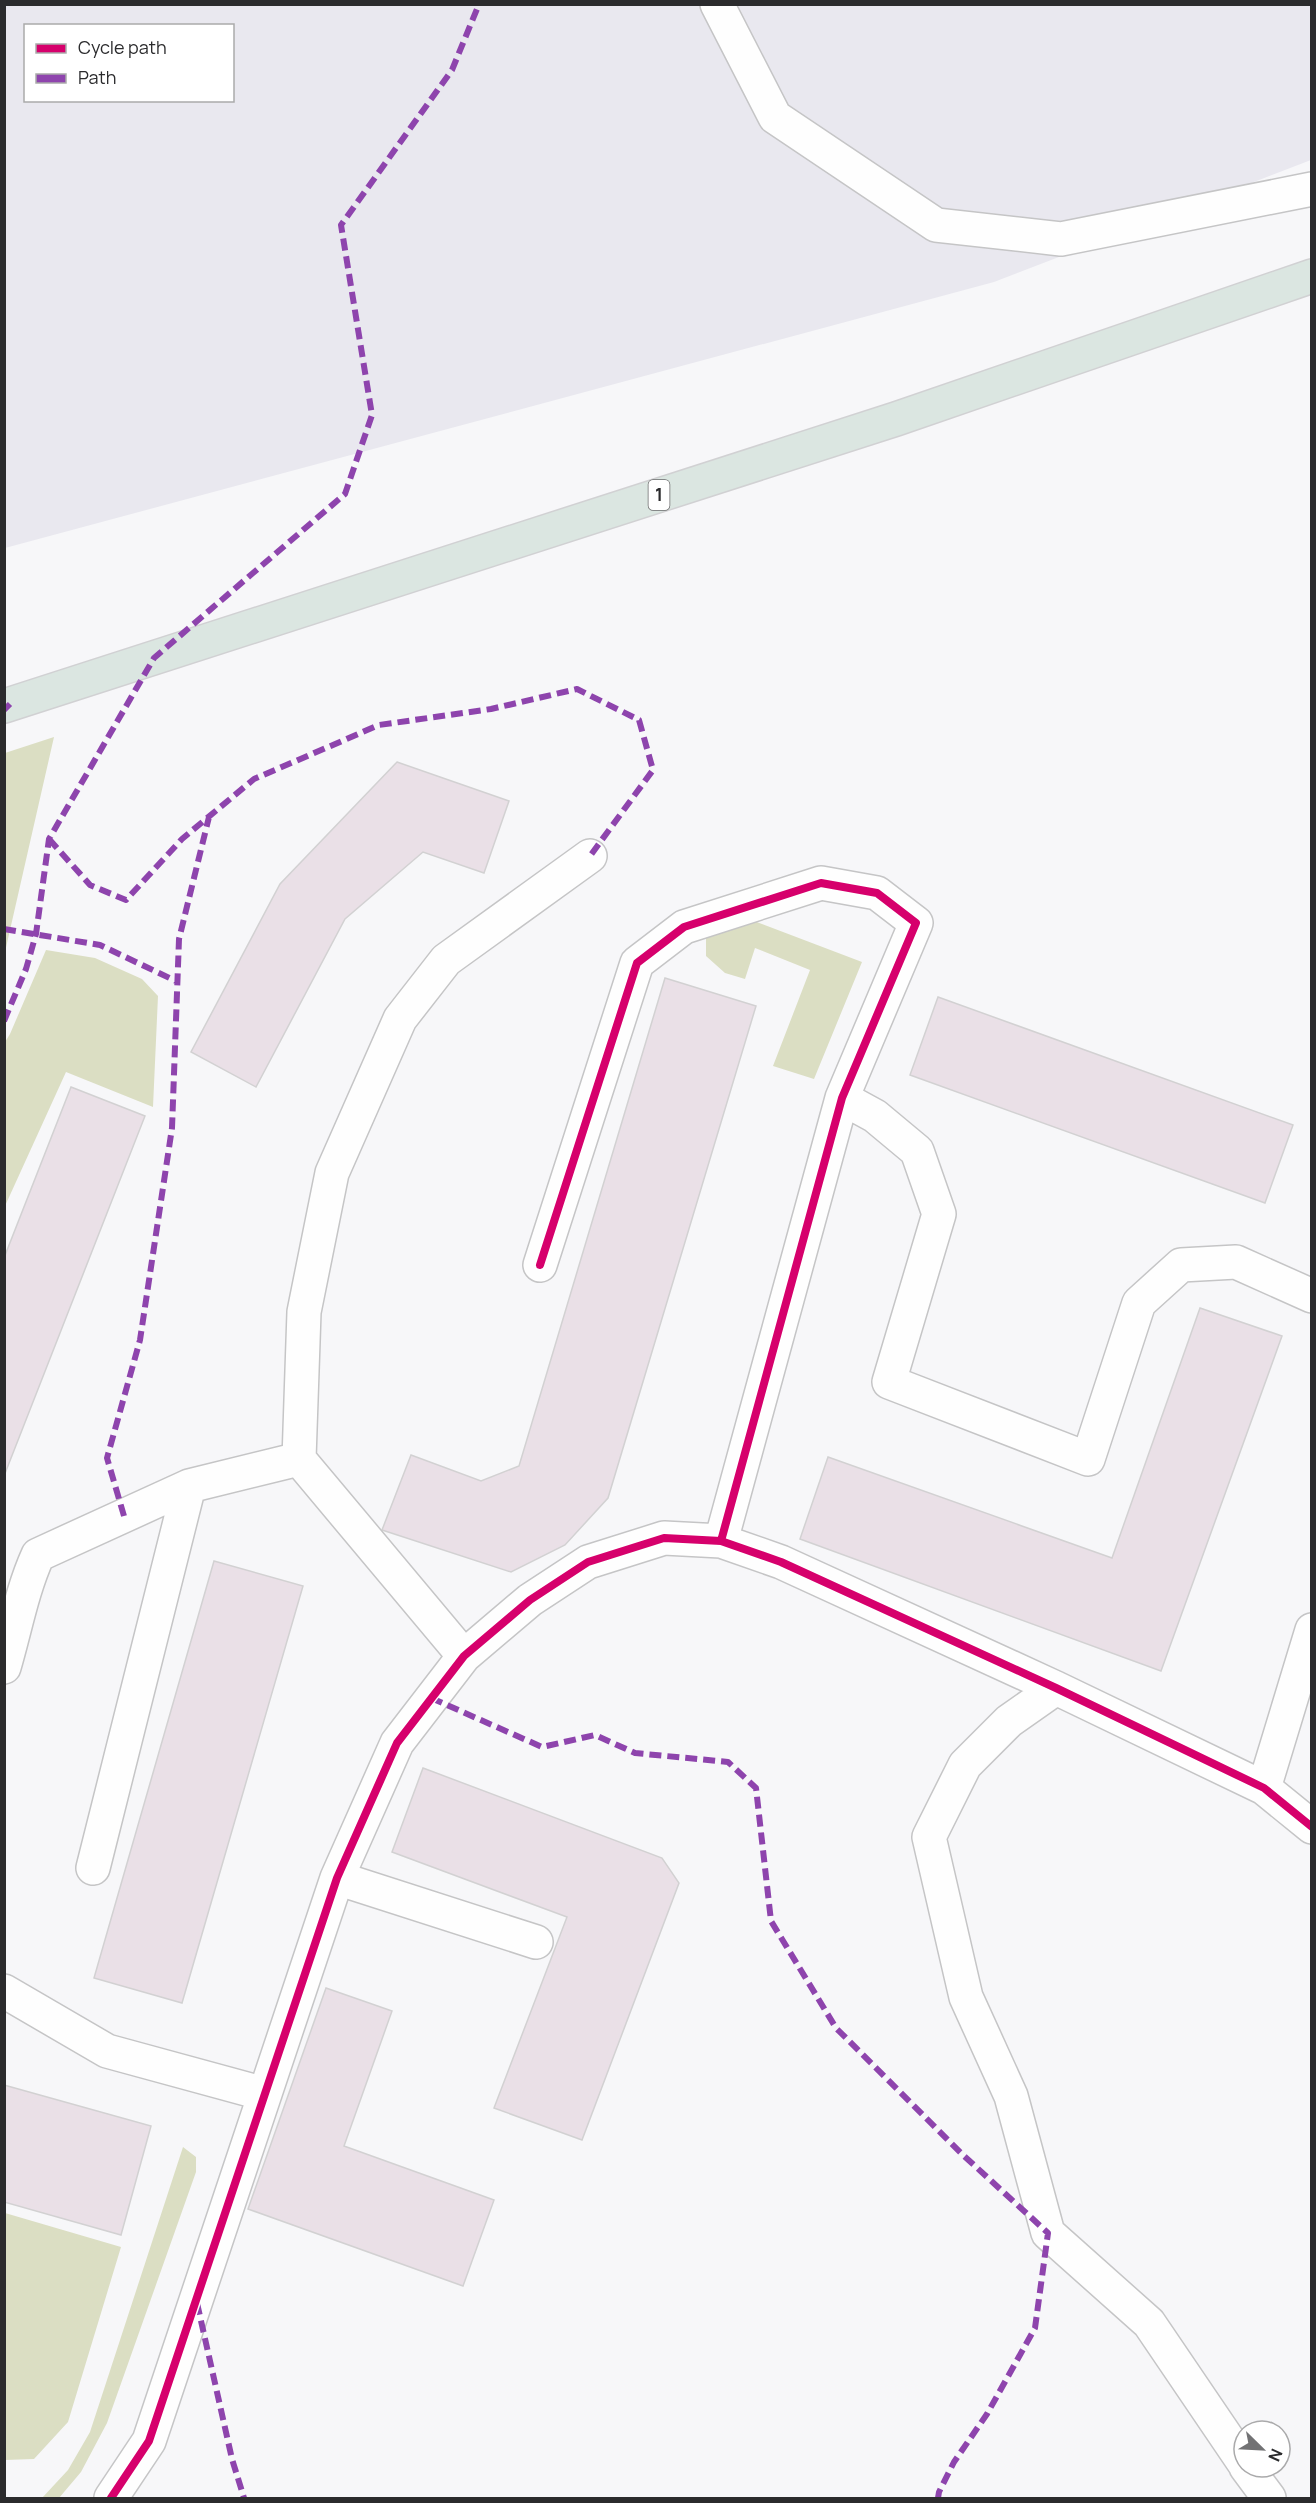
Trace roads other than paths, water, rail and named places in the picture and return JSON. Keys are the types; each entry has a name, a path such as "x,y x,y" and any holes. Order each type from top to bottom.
{"main road":[{"name":"1","path":"4,706 885,423 1311,276"}],"street":[{"path":"717,4 775,117 936,225 1060,239 1311,189"},
{"path":"464,1656 299,1459 304,1312 332,1173 400,1019 446,960 590,856"},
{"path":"540,1265 637,963 684,927 821,883 877,892 916,923 842,1098 721,1541"},
{"path":"842,1098 875,1116 916,1151 939,1214 889,1382 1088,1459 1139,1303 1181,1265 1236,1262 1311,1296"},
{"path":"4,1667 21,1611 15,1576 38,1555 189,1486 299,1459"},
{"path":"93,1868 189,1486"},
{"path":"111,2499 149,2441 337,1878 397,1743 464,1656 530,1600 588,1562 664,1538 721,1541 781,1562 1056,1688 1264,1788 1311,1827"},
{"path":"1264,1788 1311,1630"},
{"path":"1056,1688 1009,1721 965,1765 929,1837 966,1997 1011,2096 1048,2233 1149,2323 1232,2446"},
{"path":"337,1878 536,1942"},
{"path":"4,1991 107,2051 265,2094"},
{"path":"1255,2479 1269,2499"}]}
